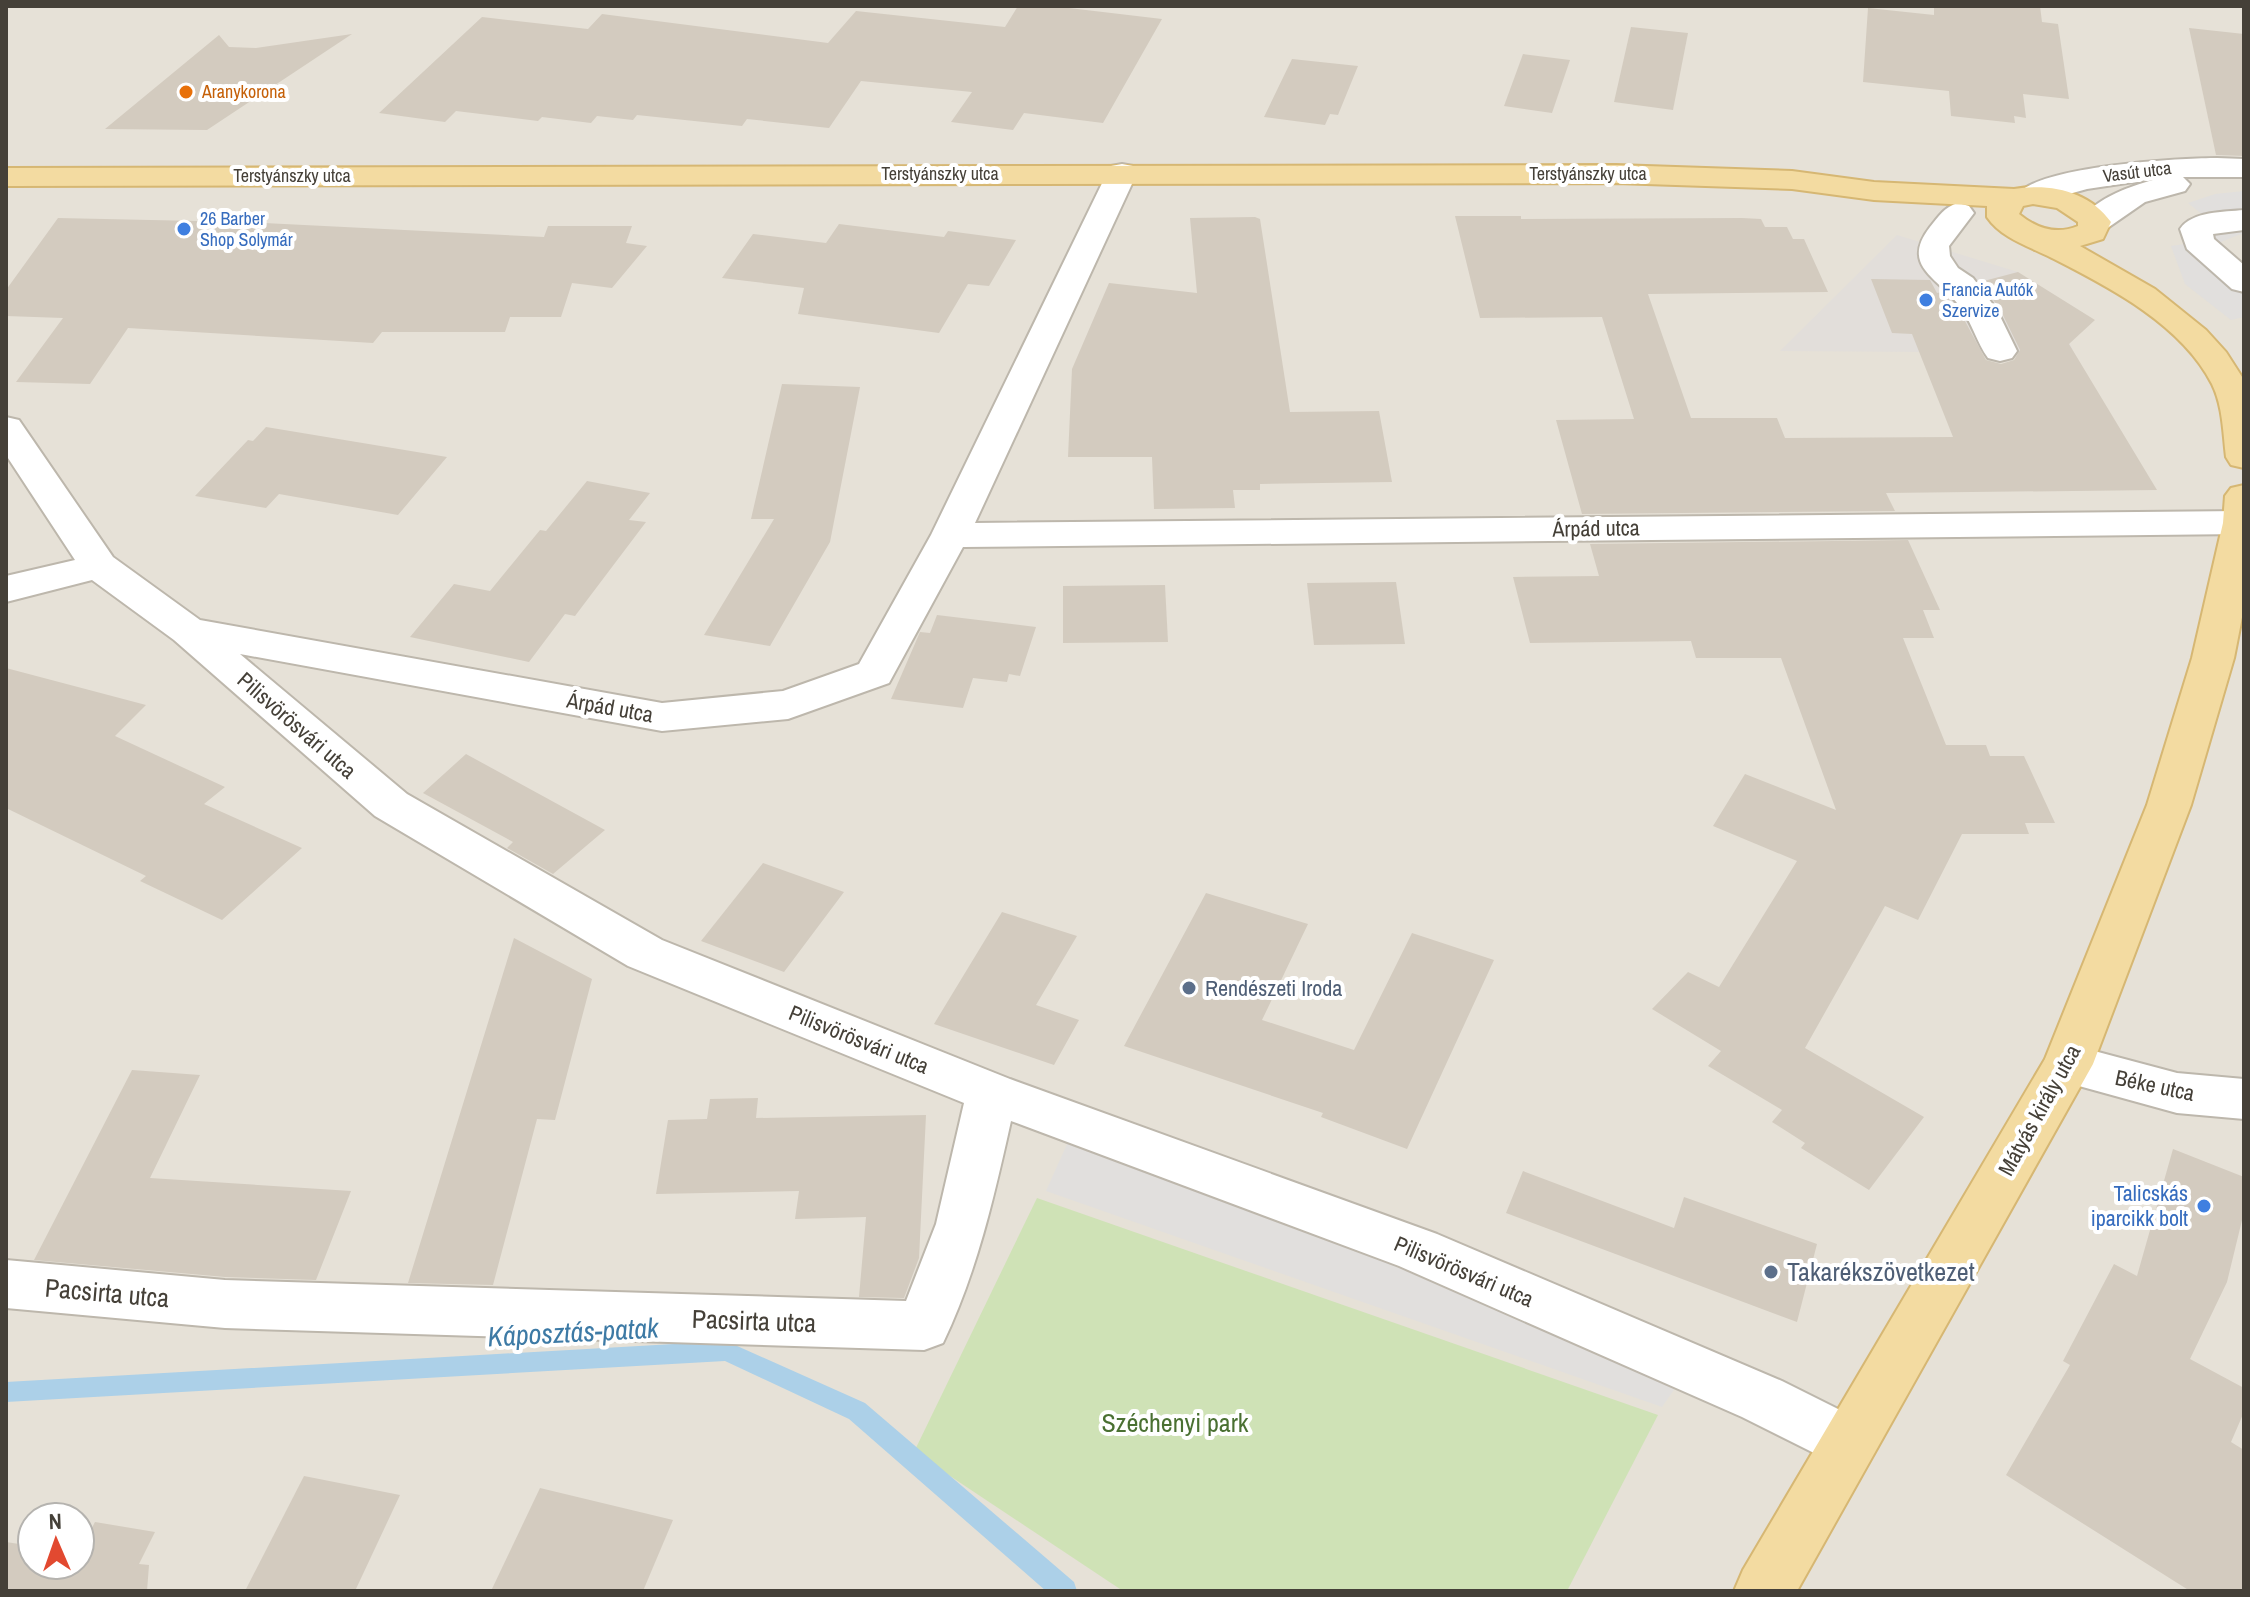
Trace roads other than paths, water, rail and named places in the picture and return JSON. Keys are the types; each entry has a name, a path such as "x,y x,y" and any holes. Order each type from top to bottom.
{"main road":[{"name":"Terstyánszky utca","path":"6,177 1122,173 1721,175 1792,180 2024,214"},
{"name":"Terstyánszky utca","path":"1874,191 1958,213 2024,214"},
{"path":"2024,214 2073,203 2088,212 2094,227 2151,302"},
{"path":"2024,214 2068,240 2094,227"},
{"path":"2024,214 2083,258 2151,302 2193,337 2228,383 2237,405 2244,457"},
{"name":"Mátyás király utca","path":"1764,1591 2068,1064 2169,805 2213,658 2243,510"}],"street":[{"name":"Vasút utca","path":"2024,214 2086,179 2160,167 2244,170"},
{"name":"Vasút utca","path":"2094,227 2134,195 2244,170"},
{"name":"Árpád utca","path":"188,631 662,717 788,705 874,673 950,535 1122,173"},
{"path":"1958,213 1933,245 1934,256 1946,275 1961,285 1980,310 2000,351"},
{"path":"2244,220 2213,223 2196,229 2198,242 2244,282"},
{"name":"Pilisvörösvári utca","path":"6,428 99,566 188,631 391,805 645,953 992,1093 1418,1250 1762,1399 1848,1443"},
{"name":"Árpád utca","path":"950,535 2243,510"},
{"path":"6,589 99,566"},
{"name":"Béke utca","path":"2068,1064 2177,1093 2244,1099"},
{"name":"Pacsirta utca","path":"6,1284 225,1304 924,1326 962,1224 992,1093"}],"waterway":[{"name":"Káposztás-patak","path":"6,1392 726,1351 857,1411 1065,1591"}],"place":[{"name":"Aranykorona","path":"186,92"},
{"name":"26 Barber Shop Solymár","path":"184,229"},
{"name":"Francia Autók Szervize","path":"1926,300"},
{"name":"Rendészeti Iroda","path":"1189,988"},
{"name":"Talicskás iparcikk bolt","path":"2204,1206"},
{"name":"Takarékszövetkezet","path":"1771,1272"}],"park label":[{"name":"Széchenyi park","path":"1175,1423"}]}
